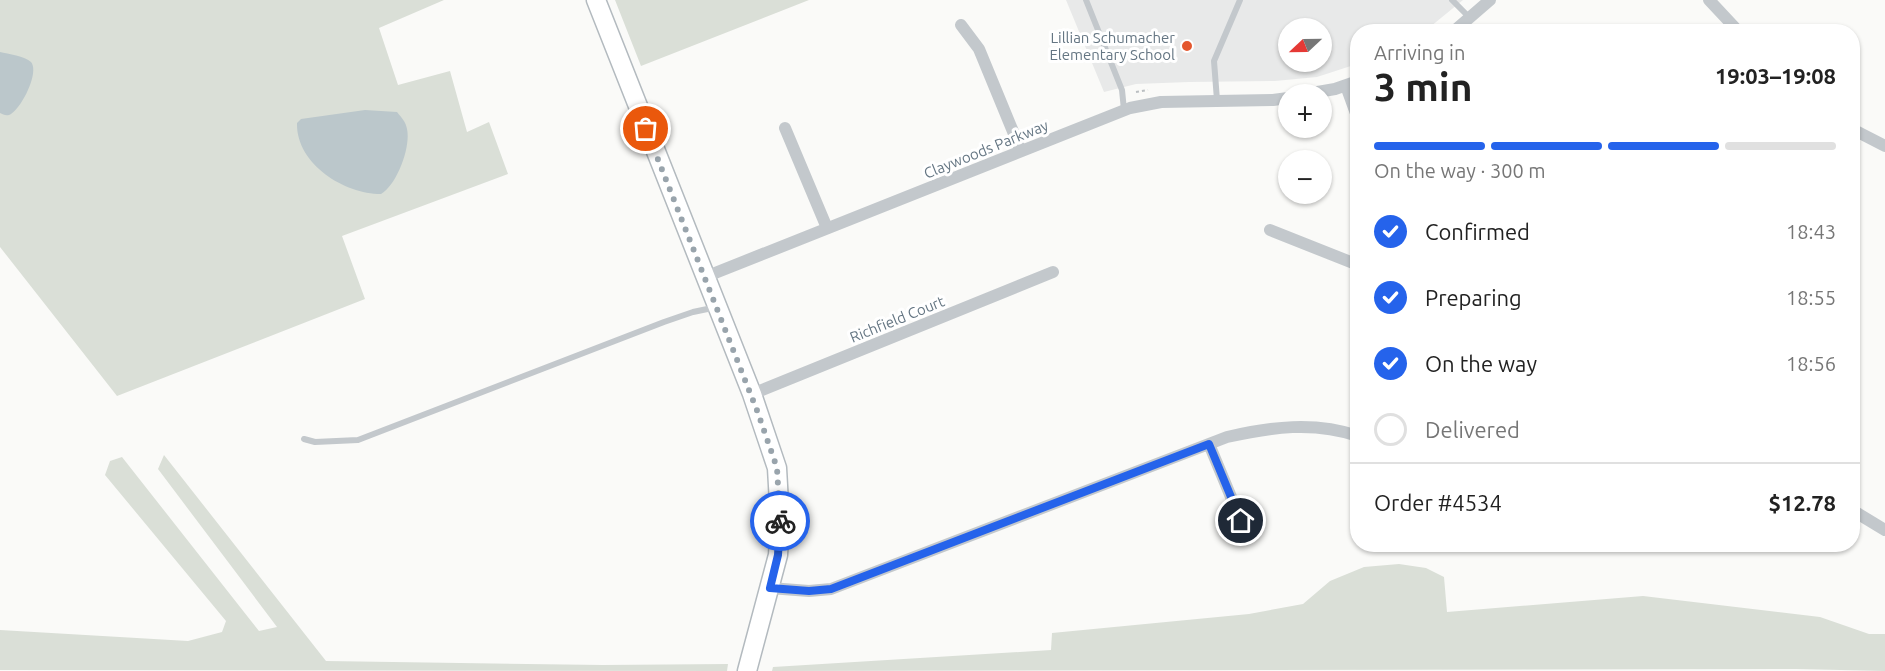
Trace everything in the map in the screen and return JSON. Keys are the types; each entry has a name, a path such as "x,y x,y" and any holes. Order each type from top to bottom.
{"street":[{"path":"596,0 752,394 777,468 780,497 778,555 749,664"},
{"path":"1463,24 1490,0"},
{"path":"1708,0 1731,24"},
{"path":"961,25 979,48 1021,151"},
{"path":"1332,88 1350,83"},
{"name":"Claywoods Parkway","path":"705,277 1124,111 1161,102 1278,99"},
{"path":"785,128 827,228"},
{"path":"1860,133 1885,146"},
{"path":"1270,230 1350,262"},
{"name":"Richfield Court","path":"752,394 1053,272"},
{"path":"770,588 809,591 831,589 1227,437 1267,428 1308,426 1350,435"},
{"path":"1209,444 1241,521"},
{"path":"1860,515 1885,530"}],"lane":[{"path":"1086,0 1122,90 1124,111"},
{"path":"1217,101 1214,61 1240,0"},
{"path":"1452,0 1470,18"},
{"path":"304,439 315,442 358,440 664,322 717,307"}],"shaded area":[{"path":"0,0 444,0 379,28 398,85 450,71 467,132 489,122 508,174 342,236 365,299 117,396 0,247"},
{"path":"615,0 809,0 641,66"},
{"name":"Lillian Schumacher Elementary School","path":"1066,0 1463,0 1434,24 1350,24 1350,66 1317,77 1275,81 1136,84 1104,92"},
{"path":"0,52 25,58 31,62 33,67 28,91 18,107 9,115 0,113"},
{"path":"365,110 397,112 407,129 407,145 401,165 392,183 381,194 352,189 325,174 304,151 299,138 297,123 301,119"},
{"path":"164,455 326,661 603,665 728,664 727,671 0,670 0,630 188,641 222,632 226,621 105,475 110,461 122,457 259,631 277,627 158,469"},
{"path":"1399,564 1426,568 1444,577 1447,612 1643,596 1820,617 1869,634 1885,634 1885,671 1796,669 772,671 773,667 1051,650 1052,633 1249,614 1303,604 1330,581 1364,567"}],"way so far":[{"path":"646,129 752,394 777,468 780,521"}],"place":[{"name":"Lillian Schumacher Elementary School","path":"1187,46"}],"route":[{"path":"780,521 778,555 770,588 809,591 831,589 1209,444 1241,521"}]}
